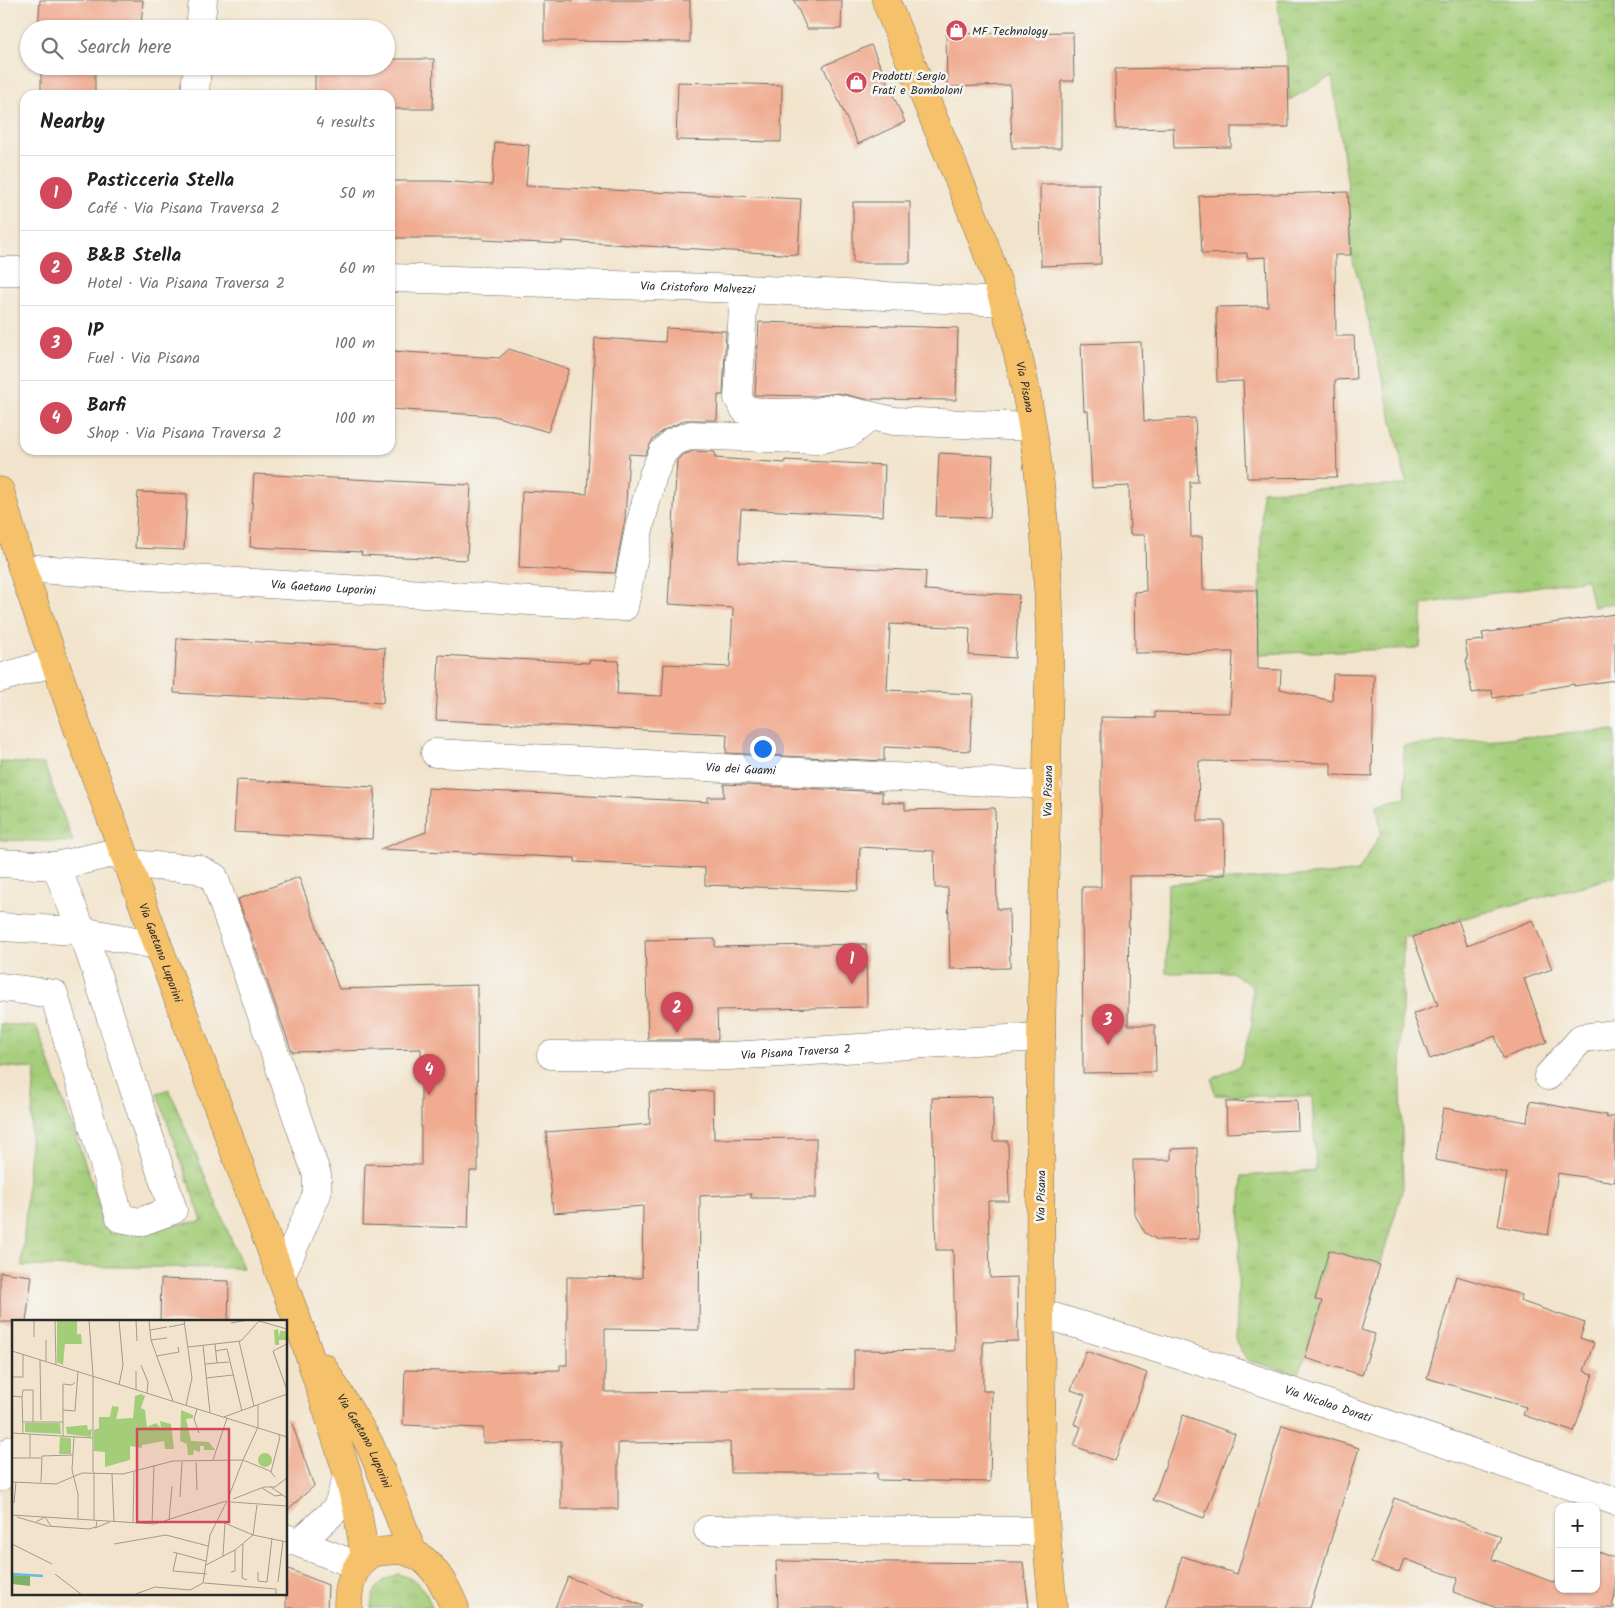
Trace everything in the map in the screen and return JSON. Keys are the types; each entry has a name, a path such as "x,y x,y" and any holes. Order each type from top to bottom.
{"main road":[{"name":"Via Pisana","path":"886,0 965,196 1004,302 1021,368 1040,488 1048,576 1050,638 1042,1036 1040,1313 1042,1454 1046,1531 1057,1606"},
{"name":"Via Gaetano Luporini","path":"0,491 22,568 55,662 157,945 303,1336 357,1508 362,1562"},
{"name":"Via Gaetano Luporini","path":"303,1336 369,1443 414,1554 422,1558 435,1572 456,1607"},
{"path":"348,1608 350,1585 362,1562 373,1553 392,1550 406,1551 414,1554"}],"street":[{"path":"201,20 203,0"},
{"path":"196,90 197,75"},
{"path":"0,271 20,271"},
{"name":"Via Cristoforo Malvezzi","path":"395,278 744,289 1004,302"},
{"path":"744,289 738,398 745,410 768,413 817,412 835,408 894,421 1031,427"},
{"name":"Via Gaetano Luporini","path":"22,568 624,607 639,528 653,475 663,452 673,442 691,435 816,440 850,433 871,416"},
{"path":"0,678 55,662"},
{"name":"Via dei Guami","path":"435,753 1048,785"},
{"path":"0,863 56,866 125,857 198,869 214,877 317,1175 317,1194 281,1276"},
{"path":"0,987 54,994 120,1218 140,1222 173,1210 88,947 56,866"},
{"path":"0,927 81,931 157,945"},
{"path":"1548,1076 1582,1038 1615,1034"},
{"name":"Via Pisana Traversa 2","path":"551,1055 728,1056 1042,1036"},
{"name":"Via Nicolao Dorati","path":"1040,1313 1225,1369 1615,1502"},
{"path":"0,1442 12,1448"},
{"path":"0,1477 12,1453"},
{"path":"293,1540 333,1512 338,1504 348,1475"},
{"path":"708,1530 1046,1531"},
{"path":"293,1540 362,1562"}],"green space":[{"path":"1277,0 1615,0 1615,603 1593,607 1587,579 1423,604 1420,648 1259,654 1262,491 1407,485 1359,280 1351,255 1348,186 1332,76 1289,100 1288,66"},
{"path":"1615,730 1615,877 1458,920 1413,937 1403,937 1401,1088 1403,1188 1380,1265 1329,1250 1315,1299 1321,1301 1305,1358 1297,1375 1247,1360 1236,1342 1242,1176 1316,1171 1312,1097 1215,1095 1212,1079 1240,1066 1252,1024 1252,986 1231,972 1166,973 1168,884 1358,872 1381,833 1377,804 1406,798 1403,746"},
{"path":"0,762 44,764 73,842 0,840"},
{"path":"0,1024 37,1027 110,1234 202,1221 157,1093 169,1089 243,1268 22,1266 35,1069 0,1066"},
{"path":"398,1574 416,1582 424,1590 432,1608 371,1608 373,1595 378,1586 386,1579"}],"building":[{"path":"40,0 143,0 142,20 39,20"},
{"path":"544,0 690,0 690,42 544,41"},
{"path":"794,0 842,0 841,29 807,29"},
{"path":"1073,32 1074,81 1061,81 1061,148 1012,148 1010,85 947,87 946,34"},
{"path":"871,45 905,122 858,144 823,66"},
{"path":"395,59 434,59 433,109 395,109 395,90 315,90 315,75 395,75"},
{"path":"1288,66 1289,127 1231,127 1231,147 1174,148 1173,128 1116,129 1115,69"},
{"path":"41,75 95,75 95,90 41,90"},
{"path":"678,82 782,85 781,142 676,140"},
{"path":"495,142 529,145 526,186 801,199 798,255 562,241 562,244 483,240 483,238 395,238 395,181 442,181 492,185"},
{"path":"1040,184 1099,184 1101,264 1041,266"},
{"path":"1348,192 1351,255 1335,255 1336,336 1354,336 1356,379 1335,380 1337,477 1247,478 1243,381 1217,382 1216,307 1268,306 1266,257 1247,258 1247,253 1202,254 1199,196"},
{"path":"853,202 910,202 910,263 853,263"},
{"path":"759,322 958,328 956,400 865,399 838,393 815,396 755,395"},
{"path":"666,328 726,331 723,395 718,395 717,420 685,420 662,431 652,441 645,455 629,454 625,519 615,573 519,568 522,491 587,494 595,338 665,342"},
{"path":"1141,342 1144,421 1195,418 1198,482 1190,482 1191,537 1202,537 1203,590 1257,590 1258,669 1281,670 1280,689 1332,701 1333,674 1374,675 1372,776 1331,775 1331,763 1199,761 1198,821 1224,821 1225,875 1129,876 1128,1025 1155,1025 1156,1072 1083,1073 1082,887 1101,887 1101,717 1155,718 1155,712 1230,713 1233,652 1135,653 1134,592 1146,591 1145,535 1130,535 1129,486 1092,488 1088,411 1084,411 1081,344"},
{"path":"509,349 569,369 548,432 494,416 395,409 395,351 499,358"},
{"path":"694,451 715,452 715,458 785,463 785,460 885,465 883,516 741,509 738,562 926,571 925,590 1019,595 1015,658 969,655 970,628 890,624 887,690 973,694 970,751 884,747 884,761 726,753 727,734 436,720 439,655 589,663 589,660 619,661 617,694 662,696 664,664 730,667 733,608 668,604 677,460 682,455"},
{"path":"939,453 993,456 990,518 936,516"},
{"path":"254,474 471,485 467,560 361,555 362,552 250,547"},
{"path":"138,492 187,494 184,550 135,548"},
{"path":"1615,614 1615,680 1574,686 1574,684 1493,698 1492,690 1472,693 1465,642 1484,640 1482,633"},
{"path":"177,638 385,648 383,703 174,693"},
{"path":"237,780 375,787 372,839 234,832"},
{"path":"724,784 882,792 882,802 905,803 905,810 995,808 997,909 1009,909 1010,968 950,969 948,888 935,888 934,851 860,847 858,891 705,885 705,868 575,862 575,858 380,849 426,832 428,788 708,802 708,797 724,797"},
{"path":"299,877 339,989 477,985 478,1171 470,1171 468,1228 363,1225 365,1164 421,1165 421,1049 292,1052 238,899"},
{"path":"1458,920 1467,945 1533,920 1552,969 1524,979 1547,1042 1503,1058 1495,1036 1430,1059 1413,1014 1438,1005 1413,937"},
{"path":"715,939 715,947 866,944 867,1007 717,1010 718,1040 648,1040 645,940"},
{"path":"713,1091 714,1139 816,1138 816,1198 751,1198 751,1194 700,1196 699,1330 605,1329 605,1392 854,1389 854,1350 955,1351 953,1250 936,1250 932,1098 993,1096 993,1141 1008,1141 1009,1201 988,1201 990,1278 1017,1277 1018,1341 983,1342 983,1391 992,1391 990,1482 877,1480 877,1473 731,1473 730,1442 618,1443 618,1509 561,1509 561,1441 483,1443 483,1428 403,1425 405,1370 478,1372 560,1370 560,1365 567,1365 567,1277 642,1278 643,1206 553,1213 546,1132 650,1124 649,1092"},
{"path":"1297,1100 1298,1130 1227,1133 1226,1102"},
{"path":"1530,1101 1606,1115 1607,1118 1615,1116 1615,1182 1558,1173 1548,1235 1498,1226 1507,1173 1435,1160 1443,1108 1527,1122"},
{"path":"1197,1148 1199,1239 1158,1240 1145,1233 1134,1213 1133,1160 1171,1160 1171,1149"},
{"path":"1329,1250 1380,1265 1361,1330 1375,1334 1362,1375 1305,1358 1322,1301 1315,1300"},
{"path":"0,1272 32,1276 26,1320 0,1322"},
{"path":"1456,1276 1522,1295 1520,1301 1585,1323 1580,1338 1594,1343 1584,1371 1593,1374 1574,1432 1523,1415 1526,1407 1427,1378"},
{"path":"161,1279 229,1281 228,1320 160,1320"},
{"path":"1086,1351 1147,1373 1115,1461 1074,1446 1081,1427 1074,1424 1085,1395 1071,1390"},
{"path":"1183,1415 1235,1434 1204,1518 1153,1500"},
{"path":"288,1418 290,1418 314,1486 288,1509"},
{"path":"1282,1425 1359,1448 1310,1608 1166,1608 1182,1556 1237,1574"},
{"path":"1394,1498 1501,1536 1492,1559 1555,1583 1555,1593 1600,1593 1600,1552 1615,1558 1615,1596 1612,1605 1614,1608 1497,1608 1453,1592 1458,1578 1404,1559 1399,1572 1371,1563"},
{"path":"776,1561 1023,1563 1029,1608 778,1608"},
{"path":"288,1569 328,1585 327,1608 286,1608"},
{"path":"568,1577 643,1606 642,1608 555,1608"}],"place":[{"name":"MF Technology","path":"956,31"},
{"name":"Prodotti Sergio Frati e Bomboloni","path":"856,83"},
{"name":"Pasticceria Stella","path":"852,984"},
{"name":"B&B Stella","path":"677,1033"},
{"name":"IP","path":"1108,1045"},
{"name":"Barfi","path":"429,1095"}]}
